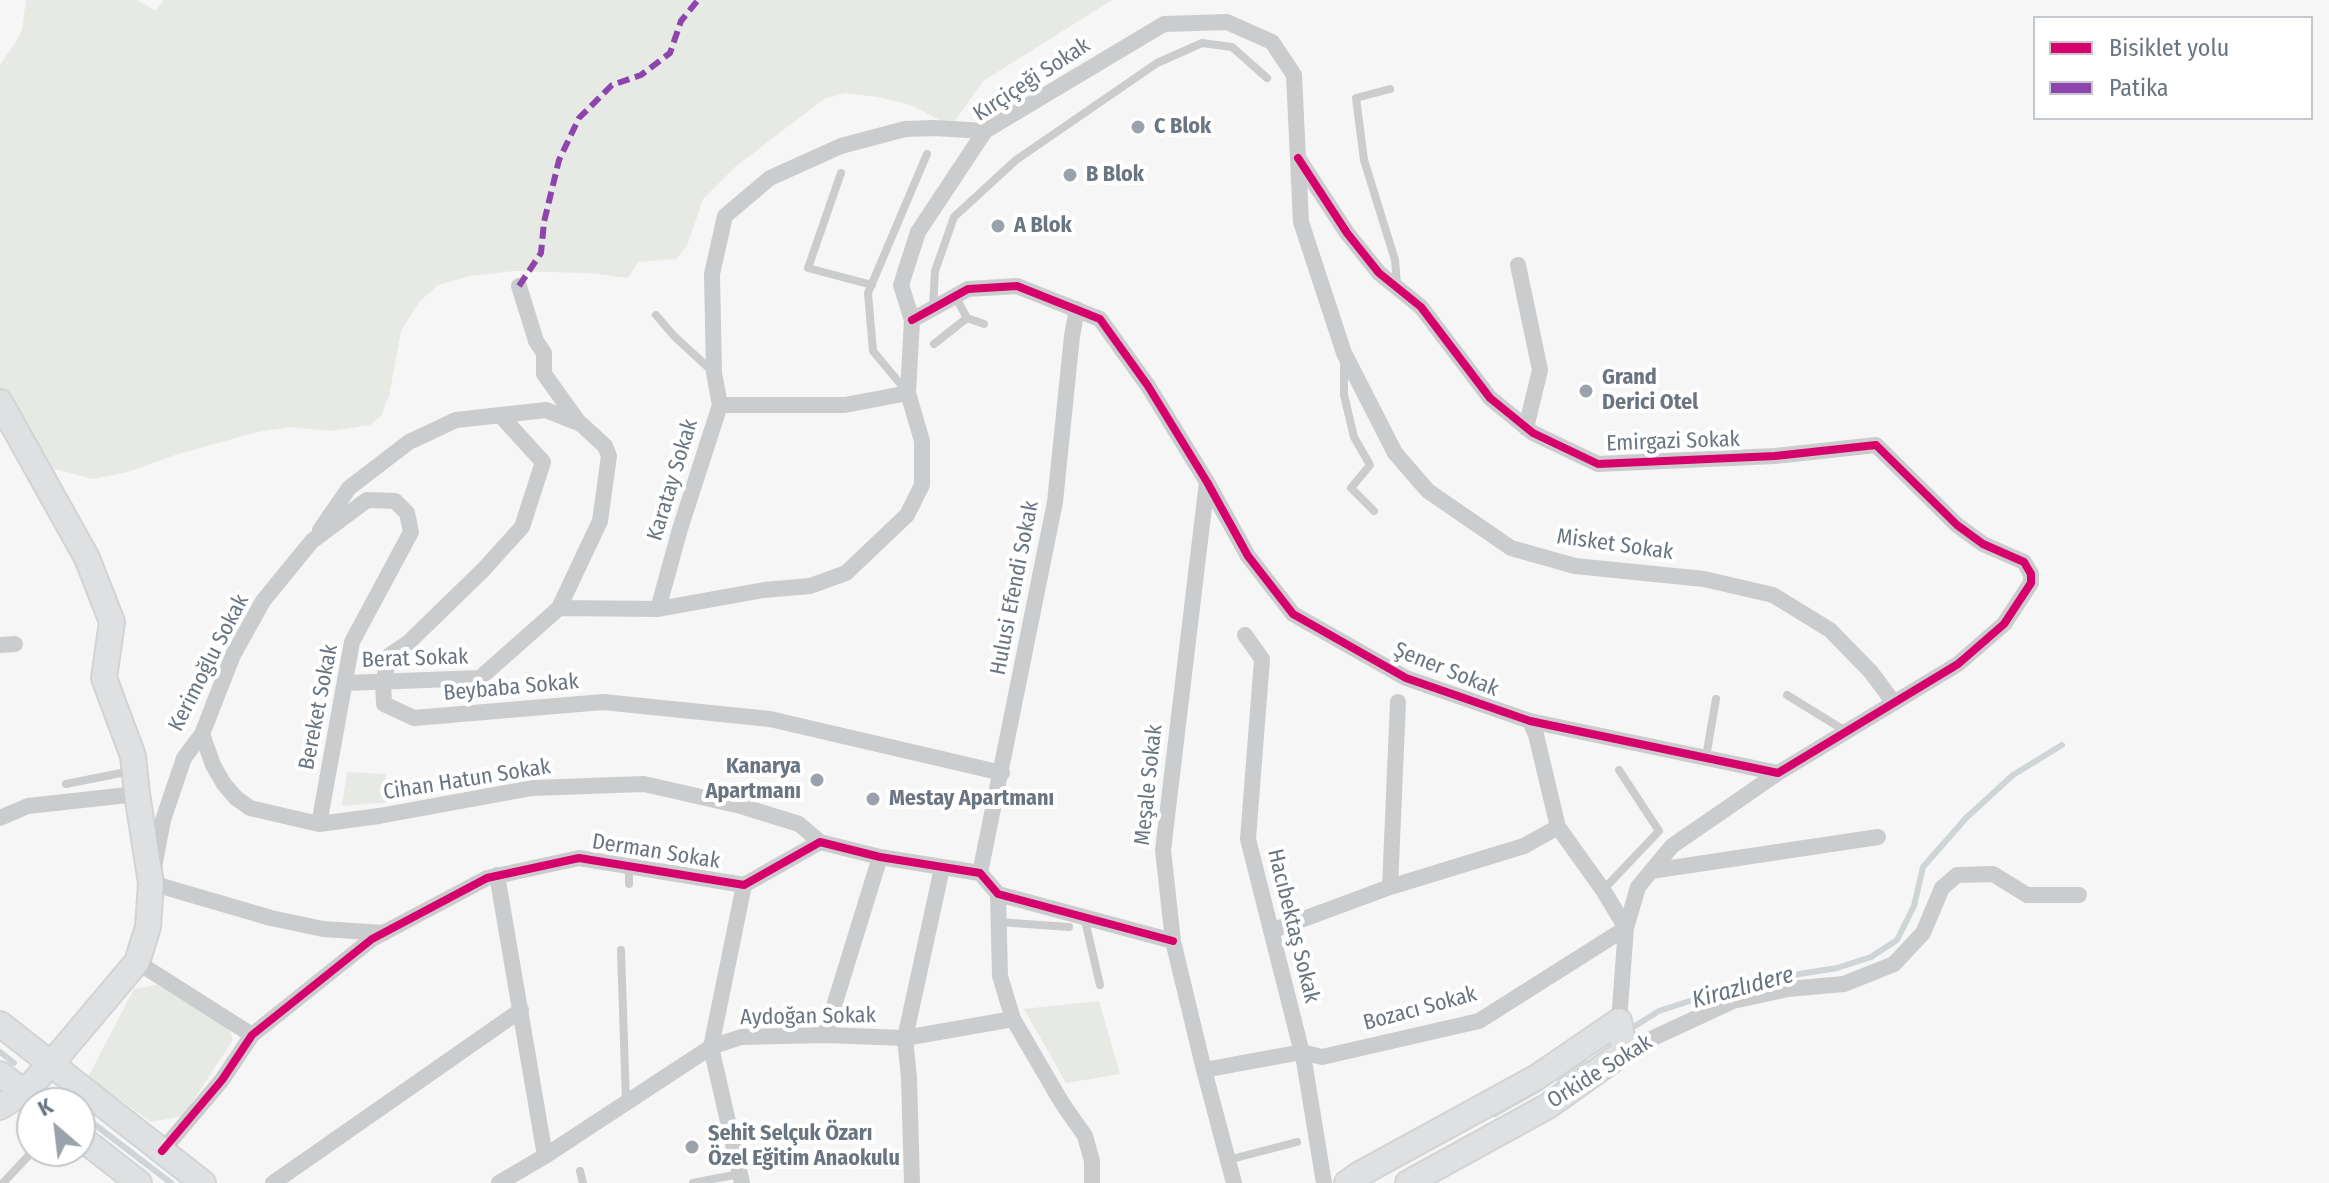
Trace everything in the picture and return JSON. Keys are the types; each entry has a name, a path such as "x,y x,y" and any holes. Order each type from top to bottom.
{"street":[{"name":"Kırçiçeği Sokak","path":"559,608 658,609 764,590 810,586 846,573 907,515 922,485 922,441 908,393 912,320 901,285 918,232 985,131 1164,24 1227,22 1272,42 1294,75 1298,158"},
{"name":"Karatay Sokak","path":"658,609 720,405 714,373 712,274 725,216 770,178 841,146 905,129 985,131"},
{"name":"Emirgazi Sokak","path":"1298,158 1347,233 1379,273 1421,307 1490,398 1533,433 1598,464 1775,456 1876,445 1957,525 1983,544 2024,562 2031,574 2031,583 2004,624 1958,664 1894,703"},
{"name":"Misket Sokak","path":"1298,158 1301,222 1344,353 1395,453 1428,491 1511,548 1575,566 1704,579 1773,595 1830,630 1871,672 1894,703"},
{"path":"1518,265 1540,370 1526,428"},
{"path":"519,286 536,341 544,353 544,374 581,424"},
{"name":"Şener Sokak","path":"912,320 968,289 1017,286 1100,319 1148,386 1248,556 1293,614 1406,678 1530,721 1778,773"},
{"name":"Hulusi Efendi Sokak","path":"980,873 1055,502 1077,309"},
{"path":"720,405 845,405 908,393"},
{"path":"0,402 87,558 112,622 104,678 126,731 151,883 148,927 137,962 51,1064 37,1087"},
{"name":"Berat Sokak","path":"312,541 349,488 409,442 456,420 546,410 581,424 605,446 609,456 600,521 559,608 480,678 346,683"},
{"path":"383,682 390,655 408,643 473,581 522,527 543,462 501,416"},
{"name":"Meşale Sokak","path":"1207,482 1163,850 1173,941 1234,1183"},
{"name":"Kerimoğlu Sokak","path":"151,883 163,820 184,758 202,734 233,655 263,601 312,541 367,500"},
{"name":"Bereket Sokak","path":"319,824 352,642 411,532 407,513 395,501 367,500"},
{"name":"Hacıbektaş Sokak","path":"1245,635 1262,659 1248,839 1302,1052 1324,1183"},
{"name":"Beybaba Sokak","path":"383,682 384,704 414,718 603,702 770,719 1002,773"},
{"path":"1390,887 1398,702"},
{"path":"1625,1051 1619,1021 1626,928 1638,887 1672,846 1778,773 1894,703"},
{"path":"1530,721 1558,827 1626,928"},
{"name":"Cihan Hatun Sokak","path":"202,734 213,765 236,798 250,808 319,824 532,788 644,784 741,806 799,824 820,842"},
{"path":"0,818 28,806 136,782"},
{"path":"1271,931 1390,887 1524,846 1558,827"},
{"path":"1651,871 1878,837"},
{"path":"820,842 880,857 980,873 998,894 1173,941"},
{"name":"Derman Sokak","path":"162,1151 222,1080 252,1035 372,939 487,878 579,858 744,885 820,842"},
{"path":"825,1035 880,857"},
{"path":"912,1183 905,1038 942,868"},
{"name":"Orkide Sokak","path":"1408,1183 1548,1106 1625,1051 1733,1001 1788,989 1844,984 1894,964 1923,933 1942,888 1957,875 1993,874 2027,895 2079,895"},
{"path":"497,875 545,1156"},
{"path":"151,883 284,921 323,929 384,933"},
{"path":"740,1178 711,1047 744,885"},
{"path":"998,894 1000,976 1013,1019 1085,1136 1092,1161 1092,1183"},
{"name":"Bozacı Sokak","path":"1204,1070 1302,1052 1322,1057 1479,1021 1626,928"},
{"path":"137,962 252,1035"},
{"path":"273,1183 521,1010"},
{"name":"Aydoğan Sokak","path":"499,1183 711,1047 741,1037 825,1035 905,1038 1013,1019"},
{"name":"Orkide Sokak","path":"1347,1183 1537,1077 1619,1021"},
{"path":"0,1024 203,1183"},
{"path":"0,1074 17,1087"},
{"path":"96,1149 139,1183"}],"lane":[{"path":"933,309 935,271 954,217 1016,160 1157,63 1202,43 1232,47 1267,78"},
{"path":"1390,89 1356,98 1364,160 1395,260 1398,288"},
{"path":"908,393 873,351 868,293 927,154"},
{"path":"841,173 808,268 872,285"},
{"path":"955,296 967,318 984,324"},
{"path":"656,315 714,373"},
{"path":"934,344 967,318"},
{"path":"1344,353 1344,395 1354,437 1370,465 1351,488 1374,511"},
{"path":"1787,695 1847,732"},
{"path":"1706,758 1716,699"},
{"path":"1603,890 1659,831 1619,770"},
{"path":"66,784 136,782"},
{"path":"629,866 629,884"},
{"path":"1084,916 1100,985"},
{"path":"998,922 1069,927"},
{"path":"621,950 626,1102"},
{"path":"1228,1160 1297,1142"},
{"path":"3,1183 18,1167"},
{"path":"580,1171 583,1183"},
{"path":"693,1183 740,1178"}],"shaded area":[{"path":"26,0 137,0 156,11 164,0 1112,0 983,81 951,126 911,105 877,97 845,93 824,99 735,167 703,199 687,246 676,259 638,262 628,278 589,273 514,271 470,276 438,285 419,302 401,331 389,396 381,416 370,425 330,431 291,427 257,432 128,472 93,479 42,466 16,430 0,387 0,65 22,30"},
{"path":"347,772 385,774 392,802 342,806"},
{"path":"157,985 229,1027 233,1040 183,1116 151,1122 88,1077 134,989"},
{"path":"1099,1001 1120,1074 1066,1083 1024,1009"}],"waterway":[{"name":"Kirazlıdere","path":"1627,1031 1659,1011 1755,981 1837,968 1871,957 1897,940 1914,906 1923,867 1966,818 2013,775 2062,745"},
{"name":"Kirazlıdere","path":"0,1052 14,1063"},
{"name":"Kirazlıdere","path":"1557,1078 1584,1059"},
{"name":"Kirazlıdere","path":"1495,1114 1541,1088"},
{"name":"Kirazlıdere","path":"96,1126 171,1183"}],"marked path":[{"path":"519,286 541,253 544,222 559,160 579,118 612,85 641,75 670,53 681,21 698,0"}],"cycle path":[{"path":"912,320 968,289 1017,286 1100,319 1148,386 1248,556 1293,614 1406,678 1530,721 1778,773 1958,664 2004,624 2031,583 2031,574 2024,562 1983,544 1957,525 1876,445 1775,456 1598,464 1533,433 1490,398 1421,307 1379,273 1347,233 1298,158"},
{"path":"162,1151 222,1080 252,1035 372,939 487,878 579,858 744,885 820,842 880,857 980,873 998,894 1173,941"}],"place":[{"name":"C Blok","path":"1138,127"},
{"name":"B Blok","path":"1070,175"},
{"name":"A Blok","path":"998,226"},
{"name":"Grand Derici Otel","path":"1586,391"},
{"name":"Kanarya Apartmanı","path":"817,780"},
{"name":"Mestay Apartmanı","path":"873,799"},
{"name":"Şehit Selçuk Özarı Özel Eğitim Anaokulu","path":"692,1147"}]}
